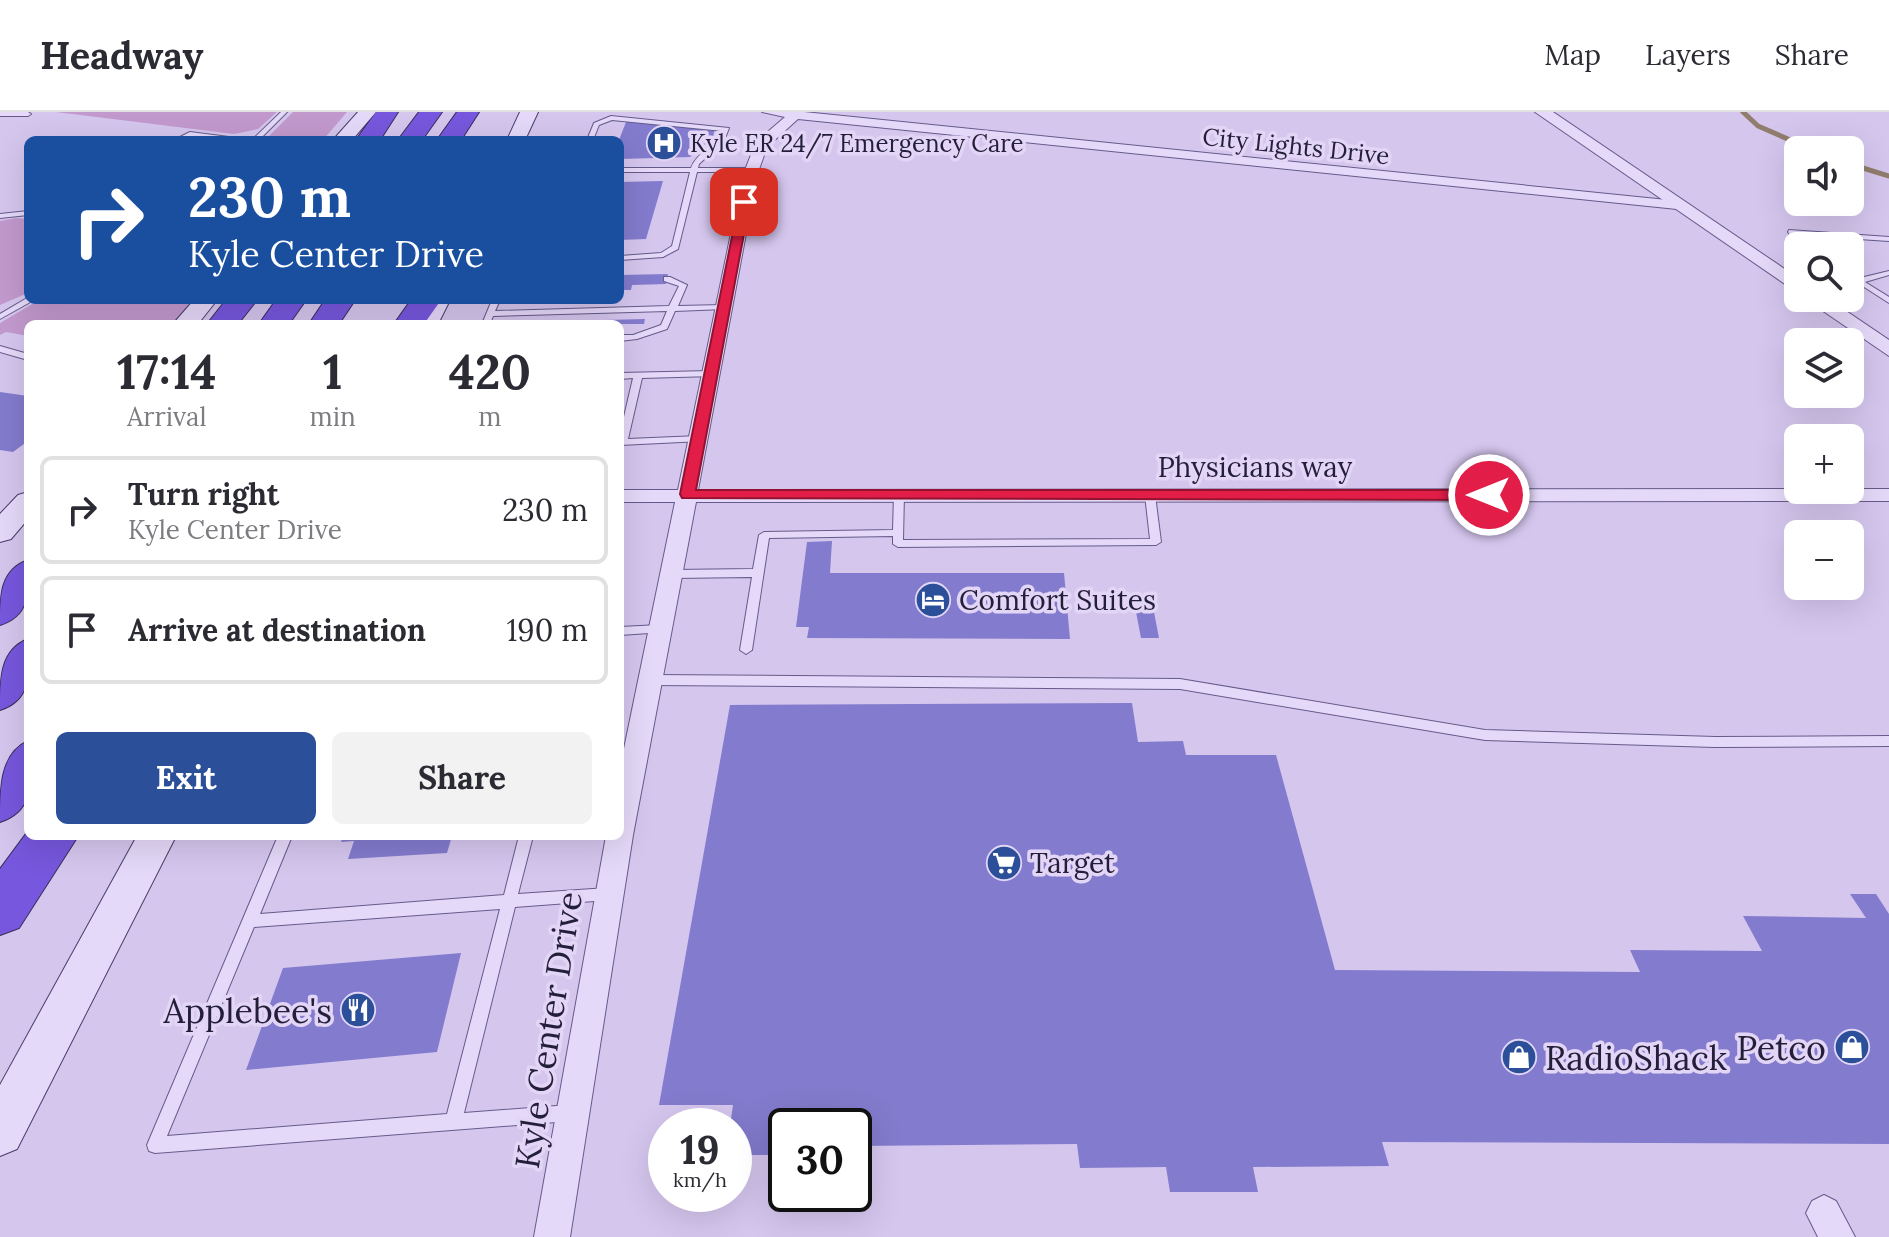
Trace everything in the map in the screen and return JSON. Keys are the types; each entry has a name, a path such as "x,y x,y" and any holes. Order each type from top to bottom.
{"highway":[{"path":"371,136 387,112"},
{"path":"413,136 431,112"},
{"path":"452,136 468,112"},
{"path":"225,320 239,304"},
{"path":"0,610 24,579"},
{"path":"0,693 24,660"},
{"path":"0,802 24,766"},
{"path":"0,911 50,840"}],"main road":[{"path":"346,136 367,112"},
{"path":"518,136 529,112"},
{"path":"188,320 202,304"},
{"path":"0,532 24,505"},
{"path":"0,1132 155,840"}],"street":[{"name":"City Lights Drive","path":"768,112 1677,205"},
{"path":"1543,112 1784,278"},
{"name":"Kyle Center Drive","path":"624,814 752,170 761,145 796,113"},
{"path":"1834,312 1889,350"},
{"name":"Physicians way","path":"624,496 1889,495"},
{"name":"Kyle Center Drive","path":"552,1237 619,840"}],"lane":[{"path":"257,136 284,112"},
{"path":"0,114 28,114"},
{"path":"592,136 596,124 611,118 727,129 722,140 696,163 675,247 663,255 624,258"},
{"path":"186,136 211,136"},
{"path":"624,170 752,170"},
{"path":"0,215 24,213"},
{"path":"1864,237 1889,239"},
{"path":"1864,280 1889,273"},
{"path":"624,338 664,327 683,285 667,279"},
{"path":"1864,284 1889,301"},
{"path":"0,317 24,303"},
{"path":"488,320 494,304"},
{"path":"490,314 724,307"},
{"path":"0,349 24,356"},
{"path":"624,376 711,374"},
{"path":"625,396 638,377"},
{"path":"624,442 699,439"},
{"path":"899,494 898,544 1156,542 1150,495"},
{"path":"746,650 764,535 898,533"},
{"path":"672,574 757,573"},
{"path":"624,631 660,629"},
{"path":"650,680 1180,684 1485,735 1715,742 1889,741"},
{"path":"283,840 155,1145 573,1113"},
{"path":"453,1122 525,840"},
{"path":"249,921 608,894"}],"shaded area":[{"path":"56,112 277,112 258,129 234,134"},
{"path":"293,112 347,112 326,136 269,136"},
{"path":"24,219 24,295 0,305 0,221"},
{"path":"32,304 190,304 176,320 24,320 24,335 6,332 0,335 0,323"}],"building":[{"name":"Kyle ER 24/7 Emergency Care","path":"640,121 714,131 713,139 690,157 624,159 624,136 621,136 626,122"},
{"path":"663,181 646,239 624,240 624,182"},
{"path":"668,274 666,284 632,285 631,290 624,290 624,275"},
{"path":"645,319 644,324 605,320"},
{"path":"0,392 24,395 24,444 13,452 0,450"},
{"name":"Comfort Suites","path":"832,541 830,573 1064,573 1070,639 807,638 809,627 796,627 807,542"},
{"path":"1136,612 1154,612 1159,638 1141,638"},
{"name":"Target","path":"1132,703 1138,742 1183,741 1186,755 1276,755 1335,970 1640,972 1630,950 1762,951 1743,916 1866,918 1850,894 1876,894 1889,914 1889,1144 1382,1142 1389,1166 1253,1167 1258,1192 1170,1192 1166,1167 1080,1168 1077,1144 872,1146 872,1108 768,1108 768,1155 752,1155 752,1108 659,1105 730,705"},
{"path":"342,840 451,840 447,853 348,859 354,841"},
{"name":"Applebee's","path":"461,953 437,1052 246,1070 283,968"}],"waterway":[{"path":"1743,112 1758,126 1784,137"},
{"path":"1864,168 1889,176"}],"place":[{"name":"Kyle ER 24/7 Emergency Care","path":"664,143"},
{"name":"Comfort Suites","path":"933,600"},
{"name":"Target","path":"1004,863"},
{"name":"Applebee's","path":"358,1010"},
{"name":"Petco","path":"1852,1047"},
{"name":"RadioShack","path":"1519,1057"}],"route":[{"path":"744,202 688,494 1489,495"}]}
